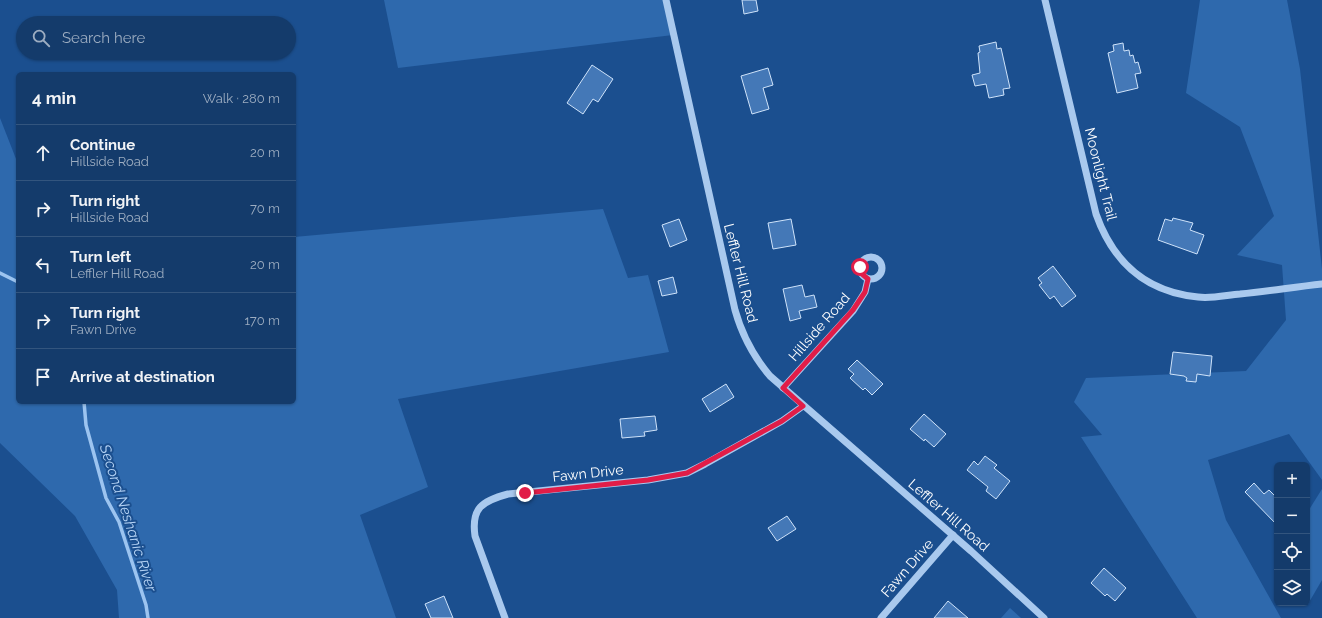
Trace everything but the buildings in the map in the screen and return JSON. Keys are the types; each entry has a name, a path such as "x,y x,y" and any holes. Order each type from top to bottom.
{"street":[{"name":"Leffler Hill Road","path":"666,0 735,310 748,347 758,363 783,388 953,535 1044,618"},
{"name":"Moonlight Trail","path":"1045,0 1096,214 1103,233 1112,249 1125,264 1139,276 1157,286 1176,293 1199,298 1322,284"},
{"name":"Hillside Road","path":"783,388 853,310 865,292 868,279"},
{"name":"Fawn Drive","path":"505,618 475,536 473,522 475,511 483,504 508,494 648,480 687,473 782,421 803,406"},
{"name":"Fawn Drive","path":"882,618 953,535"}],"shaded area":[{"path":"384,0 666,0 673,35 398,68"},
{"path":"1200,0 1287,0 1300,69 1322,269 1322,480 1289,434 1208,460 1226,520 1281,618 1197,618 1081,437 1102,435 1074,402 1086,378 1246,371 1286,320 1282,265 1237,255 1274,216 1240,127 1186,93"},
{"path":"0,118 16,159 16,404 296,404 296,237 603,209 628,278 648,275 669,352 398,399 428,487 360,515 396,618 119,618 117,590 75,516 0,443"},
{"path":"1322,489 1322,580 1310,601 1310,534 1310,508"},
{"path":"1010,608 1021,618 1001,618"}],"waterway":[{"name":"Second Neshanic River","path":"0,273 16,281"},
{"name":"Second Neshanic River","path":"84,404 86,425 106,498 119,522 146,605 148,618"}],"route":[{"path":"525,493 648,480 687,473 782,421 803,406 783,388 853,310 865,292 868,279 860,271 860,267"}]}
